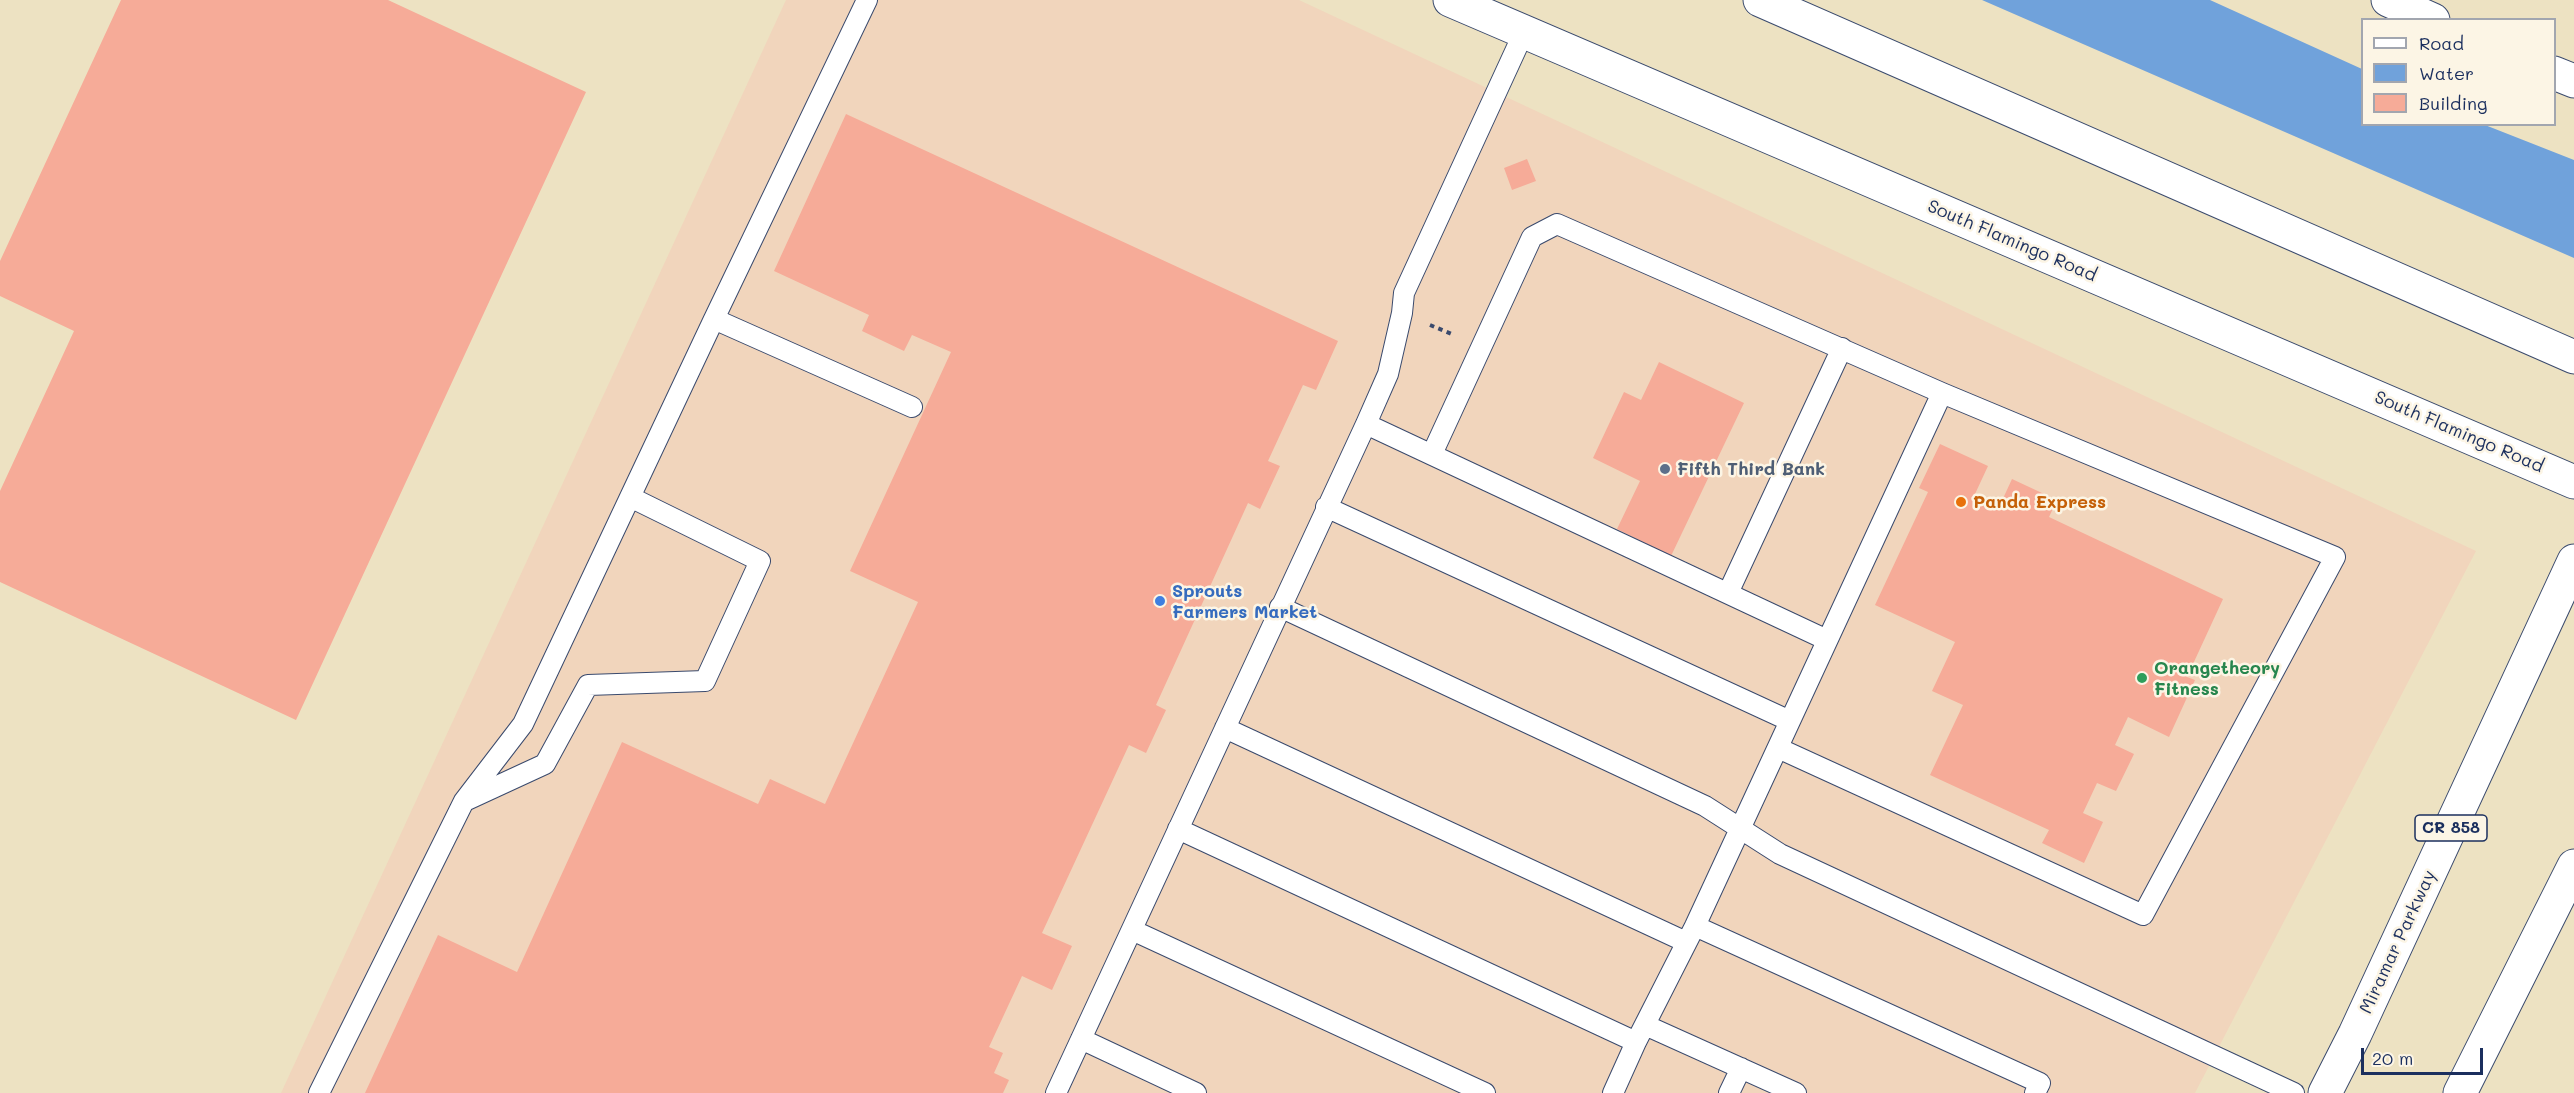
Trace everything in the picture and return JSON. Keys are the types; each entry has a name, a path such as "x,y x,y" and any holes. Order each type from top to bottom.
{"main road":[{"name":"South Flamingo Road","path":"1450,0 2574,482"},
{"path":"1760,0 2574,357"},
{"path":"2388,0 2428,18"},
{"path":"2556,74 2574,81"},
{"name":"Miramar Parkway","path":"2325,1093 2360,1023 2574,561"},
{"path":"2460,1093 2574,866"}],"lane":[{"path":"319,1093 464,801 523,724 867,0"},
{"path":"1056,1093 1366,424 1388,374 1402,313 1404,293 1524,32"},
{"path":"1432,454 1532,237 1557,224 1942,393 2335,557 2143,915 1778,748"},
{"path":"714,319 912,407"},
{"path":"1728,593 1842,348"},
{"path":"1612,1093 1741,828 1942,393"},
{"path":"1366,424 1827,640"},
{"path":"464,801 545,764 588,685 705,681 760,561 630,497"},
{"path":"1326,507 1790,721"},
{"path":"1280,607 1705,806 1780,854 2294,1093"},
{"path":"1225,728 1690,934 2040,1083 2035,1093"},
{"path":"1179,829 1640,1033 1741,1068 1796,1093"},
{"path":"1132,930 1485,1093"},
{"path":"1081,1039 1197,1093"},
{"path":"1730,1093 1741,1068"}],"path":[{"path":"1402,313 1481,347"}],"shaded area":[{"path":"786,0 1299,0 2476,551 2195,1093 281,1093"}],"water":[{"path":"1982,0 2210,0 2361,69 2361,126 2488,126 2574,160 2574,258"}],"building":[{"path":"121,0 388,0 586,92 296,720 0,582 0,491 74,331 0,296 0,261"},
{"path":"846,114 1338,341 1316,390 1303,385 1268,461 1280,466 1260,509 1248,503 1156,705 1166,710 1146,753 1129,745 1042,933 1072,946 1052,990 1022,976 989,1047 1003,1053 994,1073 1009,1080 1003,1093 365,1093 438,935 517,972 622,742 758,804 770,779 825,804 918,602 850,571 951,352 912,335 904,351 862,331 869,315 774,271"},
{"path":"1527,159 1536,181 1512,190 1504,168"},
{"name":"Fifth Third Bank","path":"1659,362 1744,403 1671,556 1617,529 1640,481 1593,458 1624,392 1641,400"},
{"path":"1940,444 1988,466 1975,494 2000,505 2012,479 2057,500 2049,517 2223,599 2187,677 2195,680 2169,737 2128,717 2115,745 2134,754 2116,791 2097,783 2083,813 2103,822 2084,863 2042,843 2049,830 1930,775 1963,705 1932,691 1955,642 1875,605 1928,492 1919,488"}],"place":[{"name":"Fifth Third Bank","path":"1665,469"},
{"name":"Panda Express","path":"1961,502"},
{"name":"Sprouts Farmers Market","path":"1160,601"},
{"name":"Orangetheory Fitness","path":"2142,678"}]}
